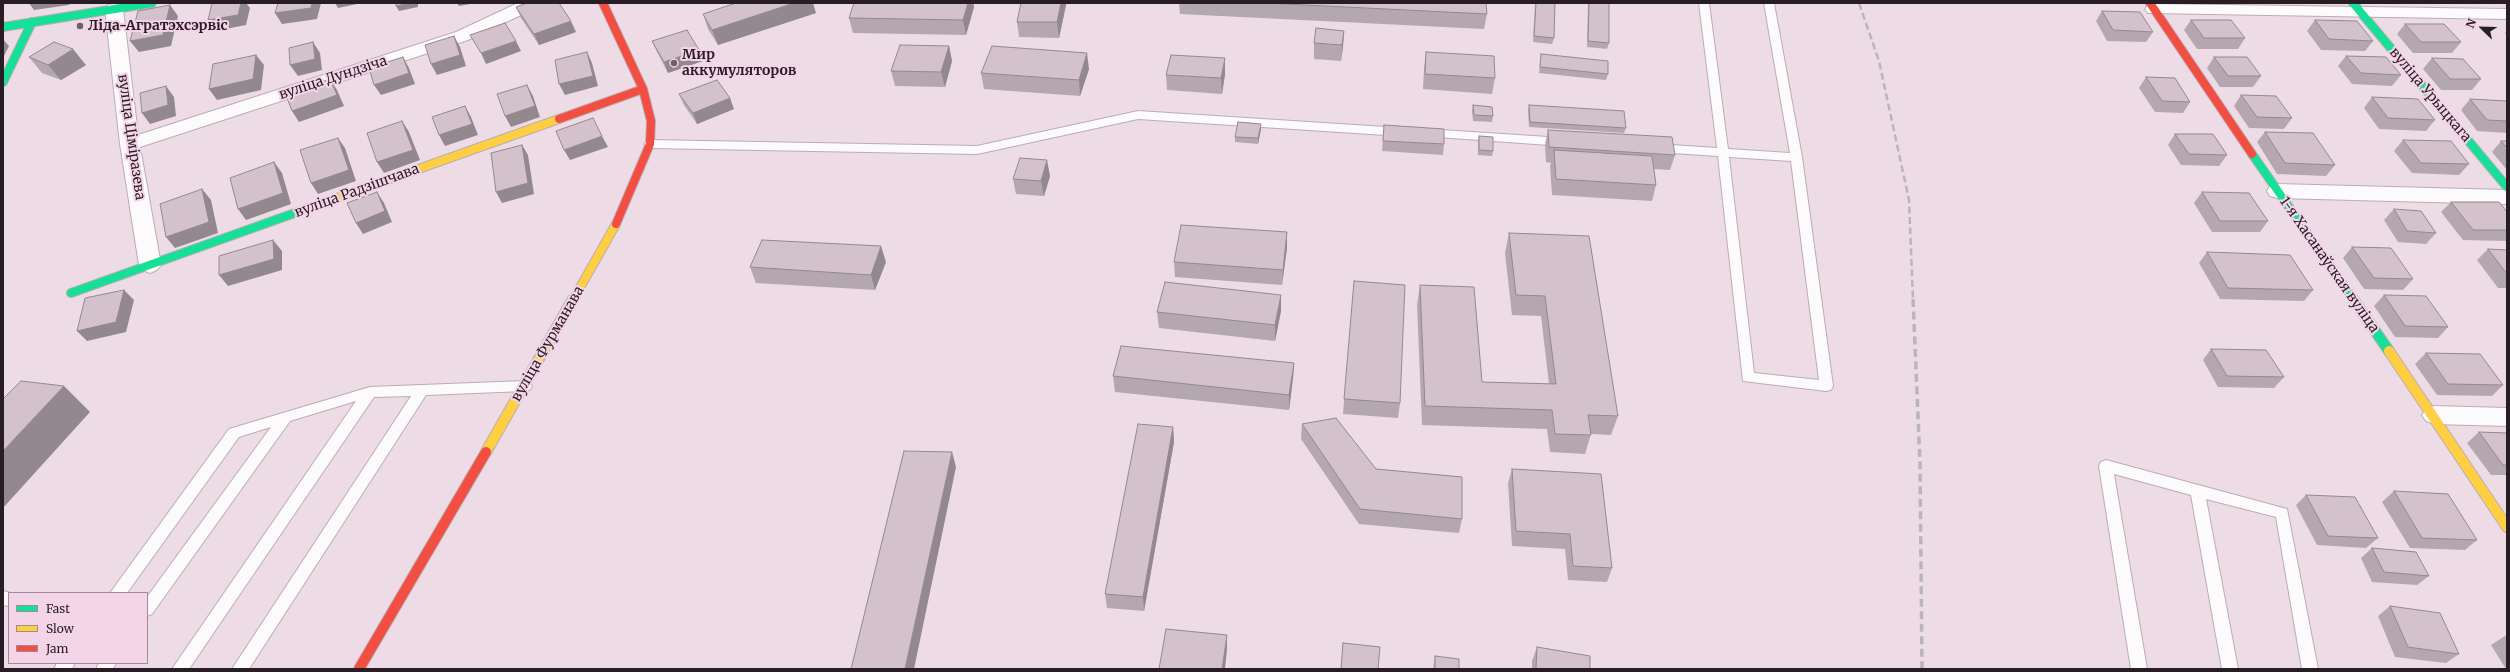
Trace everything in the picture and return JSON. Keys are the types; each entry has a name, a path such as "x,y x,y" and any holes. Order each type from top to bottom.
{"street":[{"path":"3,27 152,3"},
{"name":"вуліца Дундзіча","path":"130,144 462,36 532,3"},
{"name":"вуліца Фурманава","path":"359,669 525,386 617,222 650,144 651,121 643,89 603,3"},
{"path":"2152,6 2357,7 2507,14"},
{"name":"1-я Хасанаўская вуліца","path":"2152,6 2277,191 2434,415 2507,527"},
{"name":"вуліца Урыцкага","path":"2357,7 2507,187"},
{"name":"вуліца Ціміразева","path":"114,9 130,144 150,265"},
{"path":"3,82 32,22"},
{"name":"вуліца Радзішчава","path":"71,293 643,89"},
{"path":"2277,191 2507,196"},
{"path":"2434,415 2507,417"}],"lane":[{"path":"1704,3 1724,152 1748,377 1826,386 1796,157 1769,3"},
{"path":"650,144 977,150 1138,115 1573,143"},
{"path":"1644,147 1796,157"},
{"path":"119,592 234,433 370,392 525,386"},
{"path":"240,669 422,390"},
{"path":"180,669 370,392"},
{"path":"148,608 286,418"},
{"path":"2139,669 2106,466 2282,513 2310,669"},
{"path":"2197,490 2230,669"}],"building":[{"path":"212,3 241,3 238,15 208,20"},
{"path":"278,3 312,3 311,8 275,13"},
{"path":"396,3 410,3 396,6"},
{"path":"527,3 559,3 571,21 534,34 516,7"},
{"path":"736,3 794,3 712,30 703,14"},
{"path":"854,3 968,3 963,20 849,18"},
{"path":"1021,3 1061,3 1057,22 1017,22"},
{"path":"1265,3 1486,3 1487,14"},
{"path":"1536,3 1555,3 1554,38 1534,36"},
{"path":"1589,3 1609,3 1609,43 1588,41"},
{"path":"170,5 163,35 130,41 138,11"},
{"path":"2102,11 2140,12 2153,32 2113,30"},
{"path":"2191,20 2231,20 2245,38 2204,38"},
{"path":"2315,20 2357,21 2373,41 2329,39"},
{"path":"505,23 516,41 481,53 470,35"},
{"path":"2405,24 2444,24 2461,42 2421,42"},
{"path":"1316,28 1344,31 1342,45 1314,43"},
{"path":"687,30 699,50 664,62 652,41"},
{"path":"454,36 460,55 431,64 425,45"},
{"path":"54,42 73,49 48,65 29,57"},
{"path":"313,42 315,59 290,65 289,48"},
{"path":"900,45 949,46 941,72 891,71"},
{"path":"992,46 1087,53 1079,80 981,73"},
{"path":"587,52 593,76 559,84 555,60"},
{"path":"1426,52 1494,56 1495,78 1425,74"},
{"path":"1541,54 1608,61 1608,74 1540,67"},
{"path":"256,55 253,79 209,89 213,64"},
{"path":"1171,55 1225,58 1221,78 1166,75"},
{"path":"2346,56 2386,57 2401,75 2361,73"},
{"path":"403,57 409,73 374,85 369,68"},
{"path":"2214,57 2247,57 2261,76 2228,76"},
{"path":"2432,58 2463,59 2481,79 2450,79"},
{"path":"2146,77 2175,78 2190,102 2162,101"},
{"path":"330,79 337,95 292,111 286,95"},
{"path":"717,80 730,98 693,113 679,94"},
{"path":"527,85 535,106 505,116 497,94"},
{"path":"166,86 168,105 142,113 140,93"},
{"path":"2241,95 2276,96 2292,118 2257,117"},
{"path":"2372,97 2418,99 2435,120 2388,118"},
{"path":"2470,99 2507,101 2507,121 2487,120"},
{"path":"1473,105 1492,107 1493,116 1474,115"},
{"path":"1529,105 1624,111 1626,128 1530,122"},
{"path":"465,106 472,124 439,135 432,117"},
{"path":"593,118 602,136 564,150 556,131"},
{"path":"402,121 413,150 377,162 367,133"},
{"path":"1238,122 1261,124 1258,138 1235,137"},
{"path":"1384,125 1444,129 1444,144 1383,141"},
{"path":"1548,130 1672,137 1675,155 1549,147"},
{"path":"2265,132 2313,133 2335,165 2285,163"},
{"path":"2175,134 2213,134 2227,155 2189,154"},
{"path":"1479,136 1493,137 1493,151 1479,150"},
{"path":"338,138 349,170 311,183 300,150"},
{"path":"2403,140 2451,141 2469,164 2421,163"},
{"path":"2501,141 2507,141 2507,148"},
{"path":"522,145 528,183 496,192 491,153"},
{"path":"1554,150 1652,156 1656,185 1556,179"},
{"path":"1020,158 1047,160 1041,181 1013,179"},
{"path":"274,162 283,193 238,209 230,178"},
{"path":"202,189 209,222 166,237 160,204"},
{"path":"377,192 385,211 356,223 347,203"},
{"path":"2202,192 2249,193 2268,221 2220,221"},
{"path":"2451,202 2499,202 2507,212 2507,230 2473,230"},
{"path":"2394,209 2421,211 2436,233 2407,231"},
{"path":"1181,225 1287,232 1283,270 1174,262"},
{"path":"1509,233 1589,236 1618,416 1588,415 1591,435 1555,434 1552,410 1425,406 1420,285 1474,287 1482,382 1556,384 1545,296 1516,295"},
{"path":"273,240 274,259 219,275 219,256"},
{"path":"762,240 881,246 871,275 750,267"},
{"path":"2352,247 2391,248 2413,279 2374,278"},
{"path":"2488,249 2507,250 2507,274"},
{"path":"2207,252 2290,255 2313,290 2228,288"},
{"path":"1354,281 1405,285 1400,403 1344,399"},
{"path":"1165,282 1281,295 1275,325 1157,312"},
{"path":"124,290 116,322 77,331 85,298"},
{"path":"2384,295 2426,296 2448,327 2405,326"},
{"path":"1121,346 1294,363 1289,395 1113,376"},
{"path":"2211,349 2266,350 2284,377 2227,376"},
{"path":"2426,353 2480,354 2503,385 2448,384"},
{"path":"21,381 64,386 3,451 3,399"},
{"path":"1336,418 1376,469 1462,477 1462,519 1360,509 1302,424"},
{"path":"1138,424 1173,427 1143,597 1105,594"},
{"path":"2479,432 2507,433 2507,465 2503,465"},
{"path":"904,451 952,452 905,669 851,669"},
{"path":"1512,469 1601,474 1612,568 1573,566 1570,534 1516,531"},
{"path":"2394,491 2448,494 2477,540 2422,538"},
{"path":"2306,495 2355,497 2378,538 2328,536"},
{"path":"2372,548 2416,552 2429,576 2384,572"},
{"path":"2390,606 2440,613 2459,654 2408,647"},
{"path":"1166,629 1227,635 1222,669 1159,669"},
{"path":"1343,643 1380,647 1378,669 1341,669"},
{"path":"1537,647 1590,656 1590,669 1536,669"},
{"path":"1435,656 1459,659 1459,669 1435,669"}],"railway":[{"path":"1859,3 1879,61 1909,200 1913,300"},
{"path":"1913,299 1920,463 1922,669"}],"traffic: fast":[{"path":"3,27 152,3"},
{"path":"2353,3 2507,187"},
{"path":"3,82 32,22"},
{"path":"2252,154 2389,351"},
{"path":"71,293 334,199"}],"traffic: slow":[{"path":"334,199 559,119"},
{"path":"486,452 616,224"},
{"path":"2389,351 2507,527"}],"traffic: jam":[{"path":"603,3 643,89 651,121 650,144 616,224"},
{"path":"2150,3 2252,154"},
{"path":"559,119 643,89"},
{"path":"359,669 486,452"}],"place":[{"name":"Ліда-Агратэхсэрвіс","path":"80,26"},
{"name":"Мир аккумуляторов","path":"674,63"}]}
